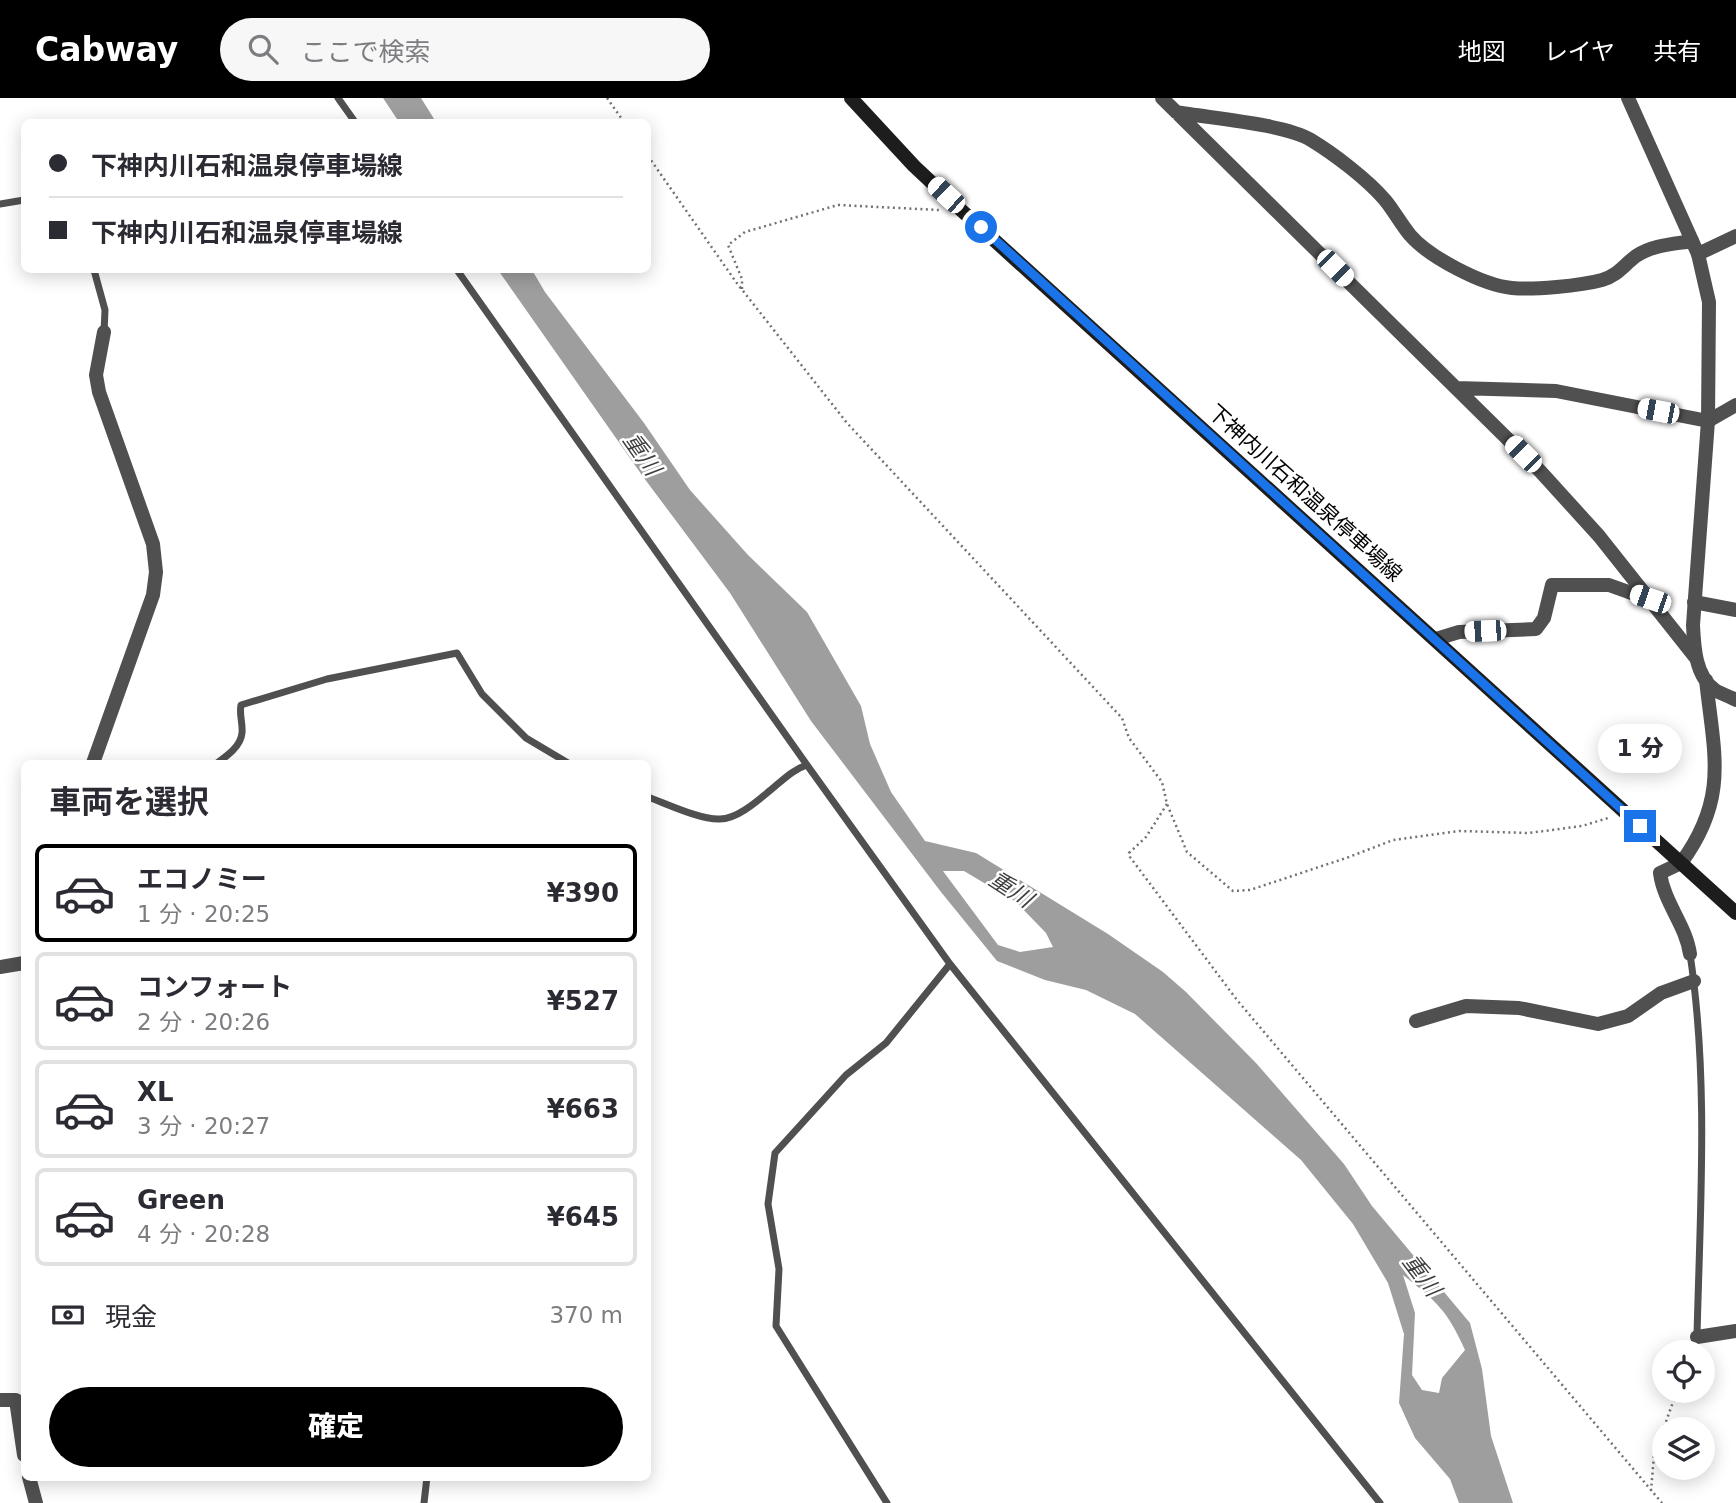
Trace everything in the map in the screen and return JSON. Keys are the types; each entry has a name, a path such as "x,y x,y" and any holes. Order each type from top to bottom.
{"main road":[{"name":"下神内川石和温泉停車場線","path":"851,98 914,166 961,210 1736,913"}],"street":[{"path":"1162,98 1540,471 1599,536 1650,599 1695,657 1713,689 1736,700"},
{"path":"1628,98 1695,248 1709,302 1708,421 1694,602 1695,657"},
{"path":"1176,112 1288,130 1309,138 1384,199 1428,253 1473,276 1511,288 1548,287 1602,280 1618,274 1636,256 1656,247 1695,248 1736,236"},
{"path":"94,760 153,595 156,572 153,544 99,392 96,375 104,332"},
{"path":"1456,388 1556,391 1708,421 1736,405"},
{"path":"1436,639 1458,632 1536,629 1544,618 1552,585 1609,586 1650,599"},
{"path":"1694,602 1736,610"},
{"path":"1690,954 1688,942 1662,888 1660,873 1681,863 1698,840 1713,796 1715,753 1706,680"},
{"path":"0,967 21,964"},
{"path":"1416,1021 1466,1006 1519,1008 1598,1024 1628,1016 1661,993 1694,981"},
{"path":"1696,1337 1736,1331"},
{"path":"0,1401 16,1400 21,1434"},
{"path":"30,1481 36,1503"}],"lane":[{"path":"338,98 353,119"},
{"path":"0,204 21,200"},
{"path":"95,273 105,310 104,332"},
{"path":"459,273 950,964 1380,1503"},
{"path":"222,760 233,752 242,735 239,712 242,705 327,679 457,653 482,694 526,738 563,760"},
{"path":"651,798 712,819 723,820 746,808 797,769 807,765"},
{"path":"1690,954 1701,1056 1696,1337"},
{"path":"887,1503 776,1326 779,1269 768,1205 775,1153 846,1075 886,1043 950,964"},
{"path":"424,1503 427,1481"}],"path":[{"path":"607,98 622,119"},
{"path":"651,160 742,289 847,423 1122,718 1129,738 1162,782 1167,804 1188,852 1233,891 1250,890 1392,840 1459,831 1529,833 1582,826 1607,819 1620,807"},
{"path":"742,289 742,279 728,245 745,232 838,205 961,210"},
{"path":"1167,804 1146,837 1132,848 1130,857 1237,1000 1661,1503"},
{"path":"1651,1491 1654,1455 1673,1403"}],"water":[{"path":"383,98 421,98 434,119 397,119"},
{"name":"重川","path":"500,273 534,273 690,490 748,555 807,612 861,706 870,744 891,792 925,841 976,853 1108,934 1163,972 1256,1063 1344,1164 1372,1206 1470,1323 1482,1369 1491,1436 1513,1503 1459,1503 1450,1479 1415,1438 1399,1403 1404,1334 1388,1283 1353,1224 1301,1160 1135,1014 1086,990 1045,980 997,961 811,721 730,593 644,478","holes":["943,871 964,871 1016,902 1046,933 1053,947 1020,952 998,945","1403,1275 1440,1308 1465,1350 1442,1378 1439,1393 1422,1390 1412,1375 1415,1313"]}],"route":[{"path":"981,227 1640,826"}]}
